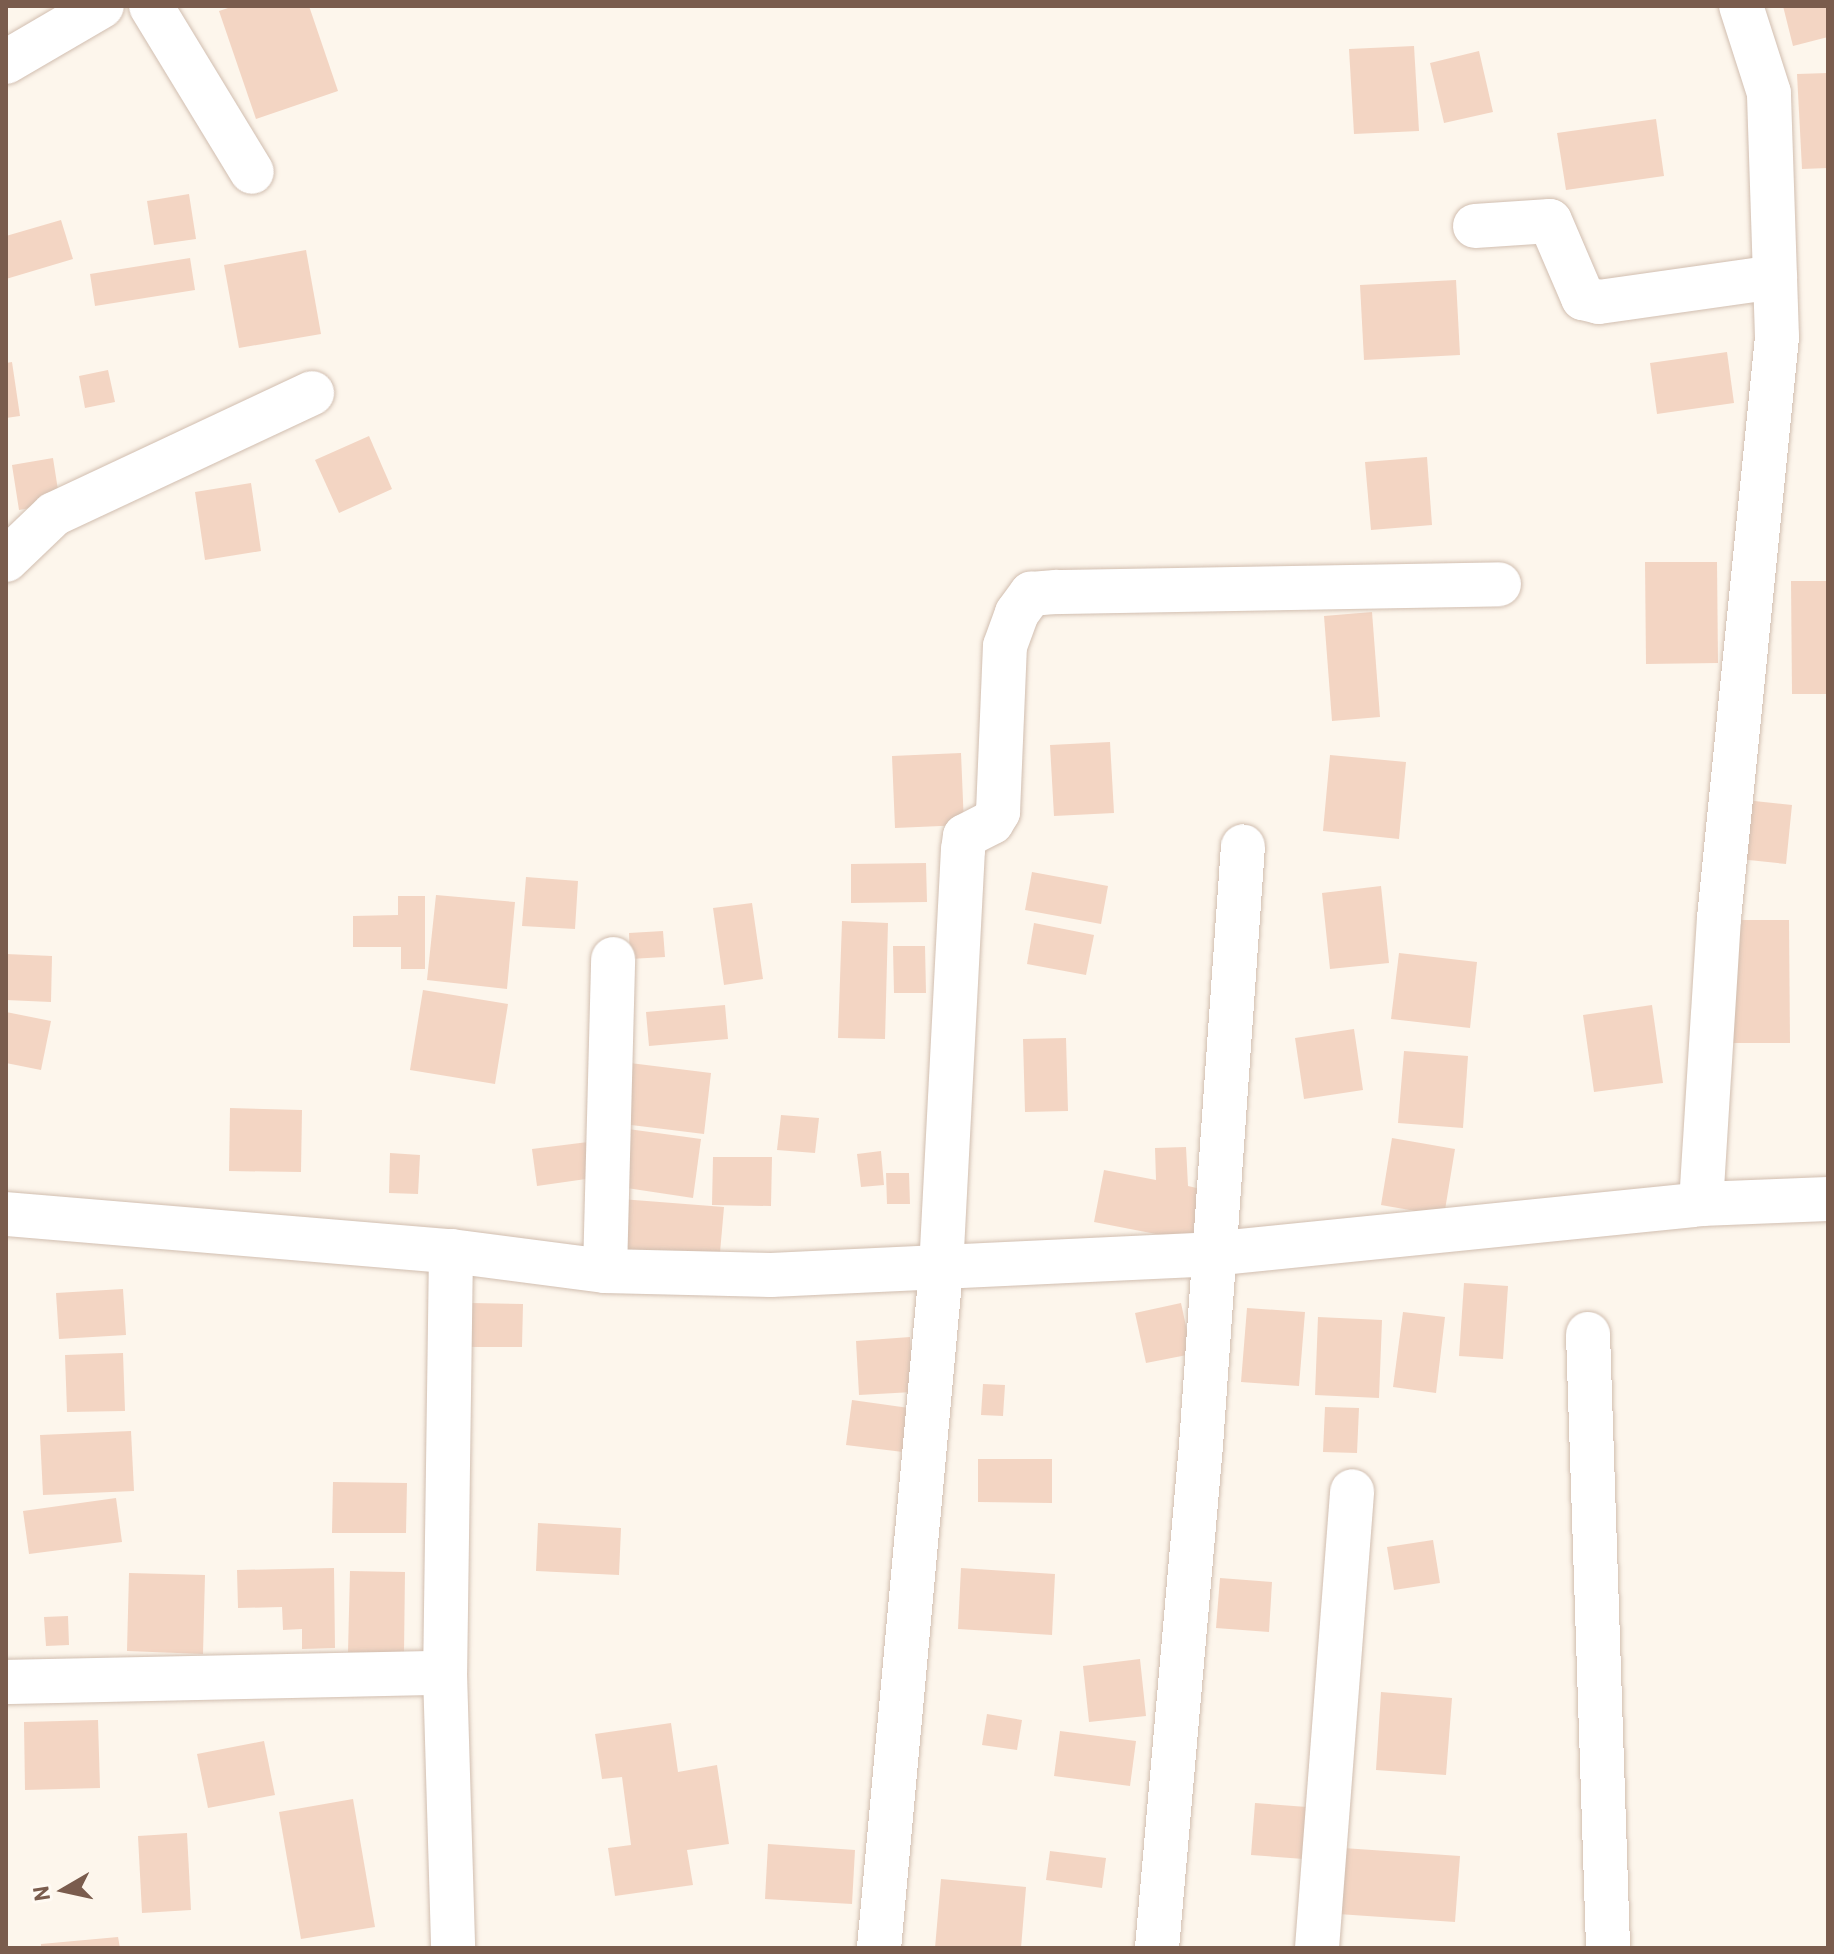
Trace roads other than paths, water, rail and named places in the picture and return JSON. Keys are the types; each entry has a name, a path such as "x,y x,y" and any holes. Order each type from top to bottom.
{"street":[{"path":"6,62 102,6"},
{"path":"151,6 252,172"},
{"path":"1701,1204 1719,918 1776,351 1769,93 1741,6"},
{"path":"1475,226 1550,221 1578,290 1583,298 1599,302 1775,277"},
{"path":"6,560 54,514 312,393"},
{"path":"879,1948 941,1269 963,850 965,836 992,822 998,812 1005,646 1017,613 1031,594 1499,584"},
{"path":"1157,1948 1201,1445 1211,1254 1243,846"},
{"path":"605,1271 613,959"},
{"path":"6,1214 451,1251 605,1271 771,1275 1211,1254 1701,1204 1828,1199"},
{"path":"451,1251 445,1673 453,1948"},
{"path":"1588,1334 1608,1948"},
{"path":"1317,1948 1352,1491"},
{"path":"6,1682 445,1673"}]}
